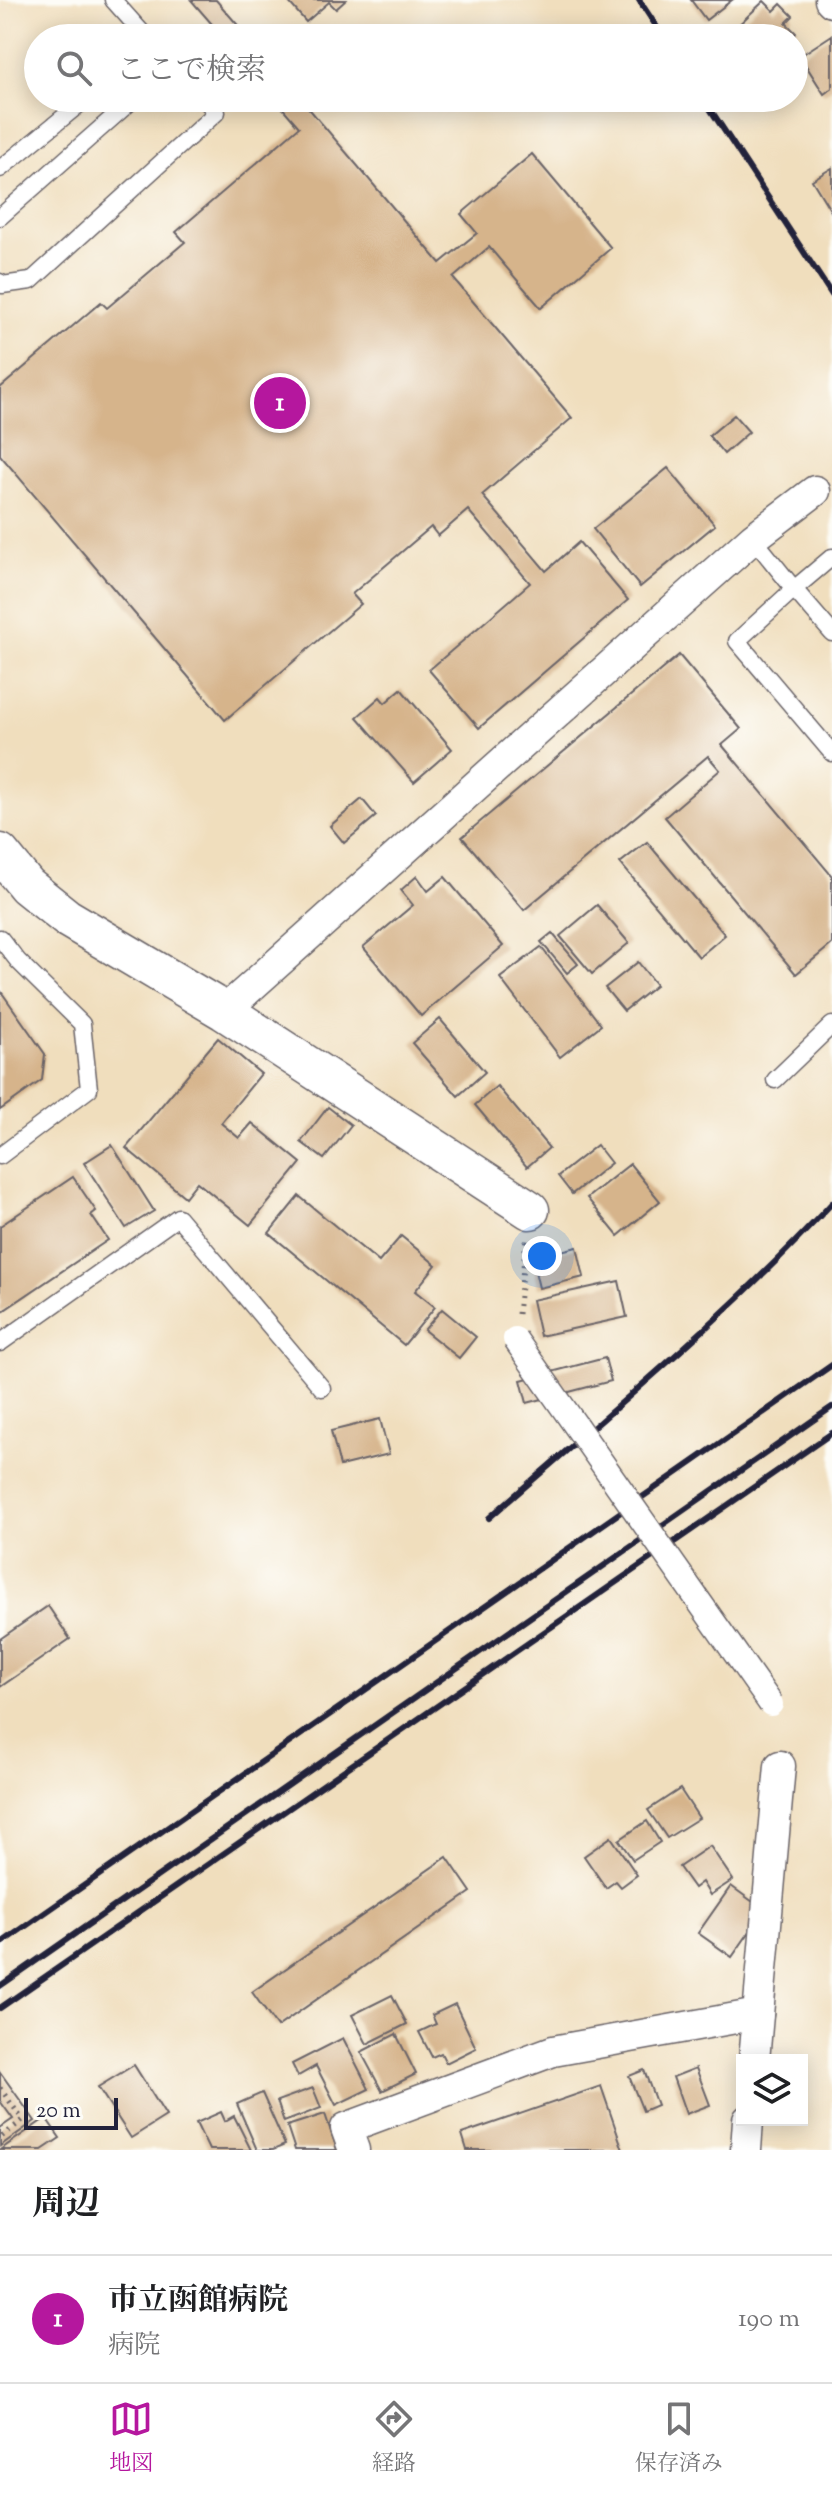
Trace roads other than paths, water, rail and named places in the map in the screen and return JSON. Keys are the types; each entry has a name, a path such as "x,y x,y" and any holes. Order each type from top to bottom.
{"street":[{"path":"224,1011 753,538 815,491"},
{"path":"0,853 27,886 67,918 224,1011 530,1210"},
{"path":"515,1339 771,1704"},
{"path":"755,2054 780,1766"},
{"path":"354,2150 346,2128 553,2051 758,2014"},
{"path":"746,2150 748,2126"}],"lane":[{"path":"113,0 134,24"},
{"path":"0,169 70,112"},
{"path":"0,217 119,112"},
{"path":"0,282 2,285 31,281 217,112"},
{"path":"753,538 832,633"},
{"path":"832,557 737,641 832,753"},
{"path":"0,938 18,961 82,1024 89,1089 0,1156"},
{"path":"775,1080 832,1025"},
{"path":"0,1343 178,1217 322,1388"}],"railway":[{"path":"639,0 655,24"},
{"path":"712,112 832,295"},
{"path":"489,1518 708,1326 832,1203"},
{"path":"0,1944 832,1365"},
{"path":"0,1986 832,1407"},
{"path":"0,2008 832,1433"}],"place":[{"name":"市立函館病院","path":"280,403"}]}
